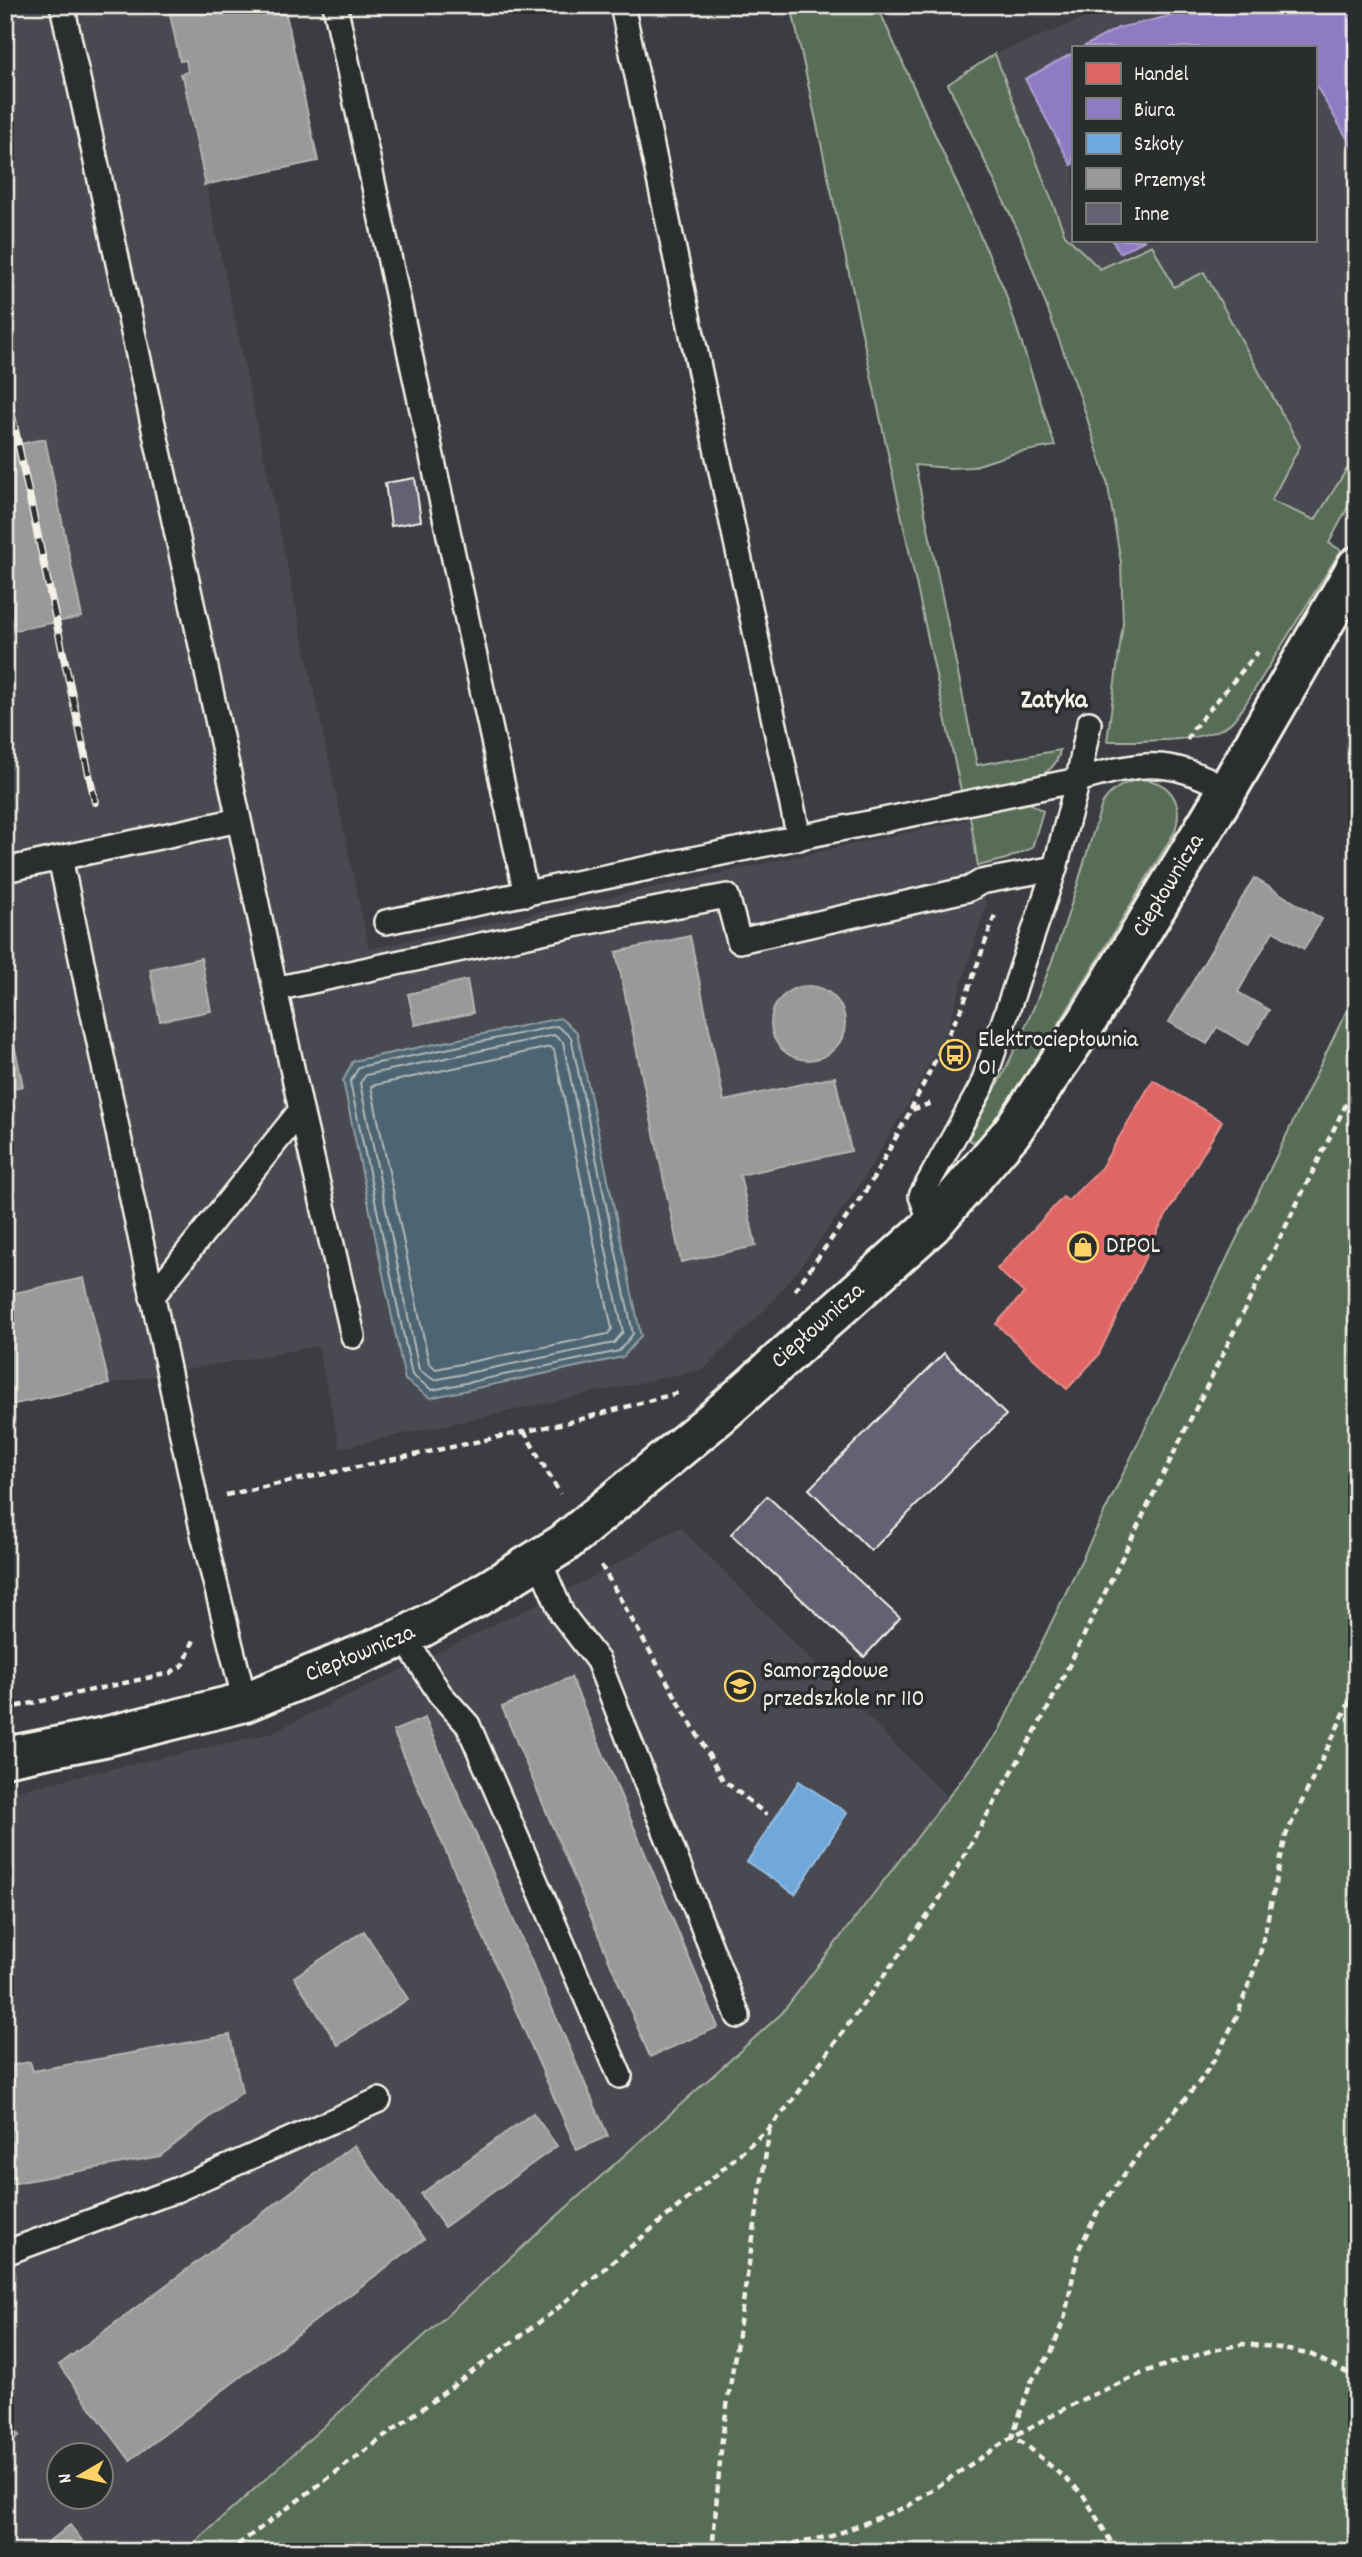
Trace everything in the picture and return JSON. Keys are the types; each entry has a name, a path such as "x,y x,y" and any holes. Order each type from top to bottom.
{"street":[{"name":"Ciepłownicza","path":"5,1757 104,1737 245,1702 404,1637 539,1560 581,1531 716,1418 932,1225 1011,1133 1086,1023 1228,789 1357,566"}],"lane":[{"path":"62,5 301,1110 353,1336"},
{"path":"622,5 799,838"},
{"path":"340,6 526,894"},
{"path":"932,1225 921,1196 982,1086 1055,868 1089,723"},
{"path":"386,922 1077,780 1118,769 1155,764 1172,766 1199,774 1228,789"},
{"path":"5,870 239,820"},
{"path":"60,858 152,1297 245,1702"},
{"path":"275,989 579,924 727,896 739,941 969,889 981,882 1055,868"},
{"path":"152,1297 301,1110"},
{"path":"539,1560 562,1614 598,1661 738,2016"},
{"path":"404,1637 440,1694 468,1725 620,2076"},
{"path":"5,2253 176,2190 379,2100"}],"path":[{"path":"1172,766 1193,729 1266,644"},
{"path":"791,1296 869,1186 911,1110 963,1005 996,915 996,908"},
{"path":"228,2552 553,2312 770,2127 790,2104 937,1903 1046,1712 1357,1083"},
{"path":"911,1110 982,1086"},
{"path":"197,1502 574,1421 687,1391"},
{"path":"524,1431 723,1780 767,1815"},
{"path":"5,1709 170,1673 184,1664 195,1636"},
{"path":"1013,2437 1031,2382 1051,2353 1065,2316 1078,2251 1099,2209 1140,2153 1200,2081 1237,2016 1260,1954 1286,1835 1357,1686"},
{"path":"712,2552 722,2440 770,2127"},
{"path":"746,2552 832,2536 908,2506 1013,2437 1081,2400 1150,2370 1210,2351 1243,2344 1274,2347 1312,2355 1357,2378"},
{"path":"1013,2437 1026,2444 1082,2493 1117,2552"}],"shaded area":[{"path":"5,5 168,5 180,61 186,60 188,72 181,76 369,949 970,819 986,905 950,1022 912,1098 861,1183 805,1261 767,1308 704,1369 340,1448 318,1346 5,1406"},
{"path":"1119,5 1357,5 1357,424 1350,439 1352,482 1298,578 1065,236 995,54"},
{"path":"680,1527 947,1797 781,2014 200,2538 182,2552 5,2552 5,1793 271,1733 595,1576"}],"green space":[{"path":"791,5 877,5 1004,289 1055,446 1015,453 972,467 915,465 977,765 1060,750 1056,763 1034,779 961,791"},
{"path":"995,54 1065,235 1100,269 1152,245 1174,287 1204,272 1300,446 1271,501 1315,520 1352,461 1352,499 1329,543 1341,550 1243,708 1230,723 1217,731 1169,740 1107,741 1123,623 1121,562 1107,481 1081,399 1020,235 948,84"},
{"path":"1141,779 1161,785 1173,796 1178,813 1174,833 1022,1085 980,1138 973,1142 969,1140 970,1136 1018,1044 1051,964 1102,804 1119,787"},
{"path":"1026,801 1043,811 1032,848 1006,859 978,866 970,816 966,817 965,814"},
{"path":"1357,989 1357,2552 182,2552 781,2014 999,1731"}],"water":[{"path":"560,1018 577,1032 641,1336 623,1357 430,1398 405,1380 343,1081 353,1061"}],"building: Handel":[{"name":"DIPOL","path":"1153,1080 1222,1121 1160,1226 1098,1356 1067,1389 996,1324 1024,1293 997,1269 1063,1197 1068,1201 1101,1168"}],"building: Biura":[{"path":"1217,5 1357,5 1357,155 1316,86 1316,46 1085,46 1118,28"},
{"path":"1072,54 1072,164 1071,165 1025,79"},
{"path":"1113,242 1141,242 1120,253"}],"building: Szkoły":[{"path":"799,1781 847,1813 795,1894 747,1862"}],"building: Przemysł":[{"path":"168,5 284,5 318,161 204,185 183,76 180,74 188,72 186,60 180,61"},
{"path":"45,439 82,617 5,632 5,447"},
{"path":"1254,878 1322,919 1304,949 1273,931 1238,992 1269,1010 1248,1045 1217,1027 1207,1044 1169,1022"},
{"path":"690,936 724,1101 835,1077 851,1151 740,1175 756,1246 681,1262 616,952"},
{"path":"201,958 211,1011 160,1021 150,969"},
{"path":"467,980 473,1013 415,1025 408,994"},
{"path":"808,986 829,992 839,1002 845,1023 839,1044 829,1054 808,1060 787,1054 777,1044 771,1023 777,1002 787,992"},
{"path":"5,1002 23,1086 5,1090"},
{"path":"84,1278 109,1384 5,1406 5,1295"},
{"path":"571,1677 718,2027 650,2057 502,1707"},
{"path":"425,1718 608,2136 577,2150 393,1731"},
{"path":"364,1931 408,1999 338,2045 294,1977"},
{"path":"230,2035 242,2092 160,2156 5,2185 5,2084 11,2082 8,2066 30,2062 33,2071"},
{"path":"533,2113 557,2146 444,2227 421,2194"},
{"path":"354,2145 424,2239 130,2460 59,2365"},
{"path":"5,2412 19,2436 5,2444"},
{"path":"70,2525 91,2552 37,2552"}],"building: Inne":[{"path":"415,478 421,521 391,526 385,483"},
{"path":"944,1353 1006,1415 871,1551 809,1489"},
{"path":"767,1496 900,1618 864,1657 731,1534"}],"railway":[{"path":"5,383 95,802"}],"place":[{"name":"Elektrociepłownia 01","path":"955,1055"},
{"name":"DIPOL","path":"1083,1247"},
{"name":"Samorządowe przedszkole nr 110","path":"740,1686"}],"district":[{"name":"Zatyka","path":"1054,701"}]}
